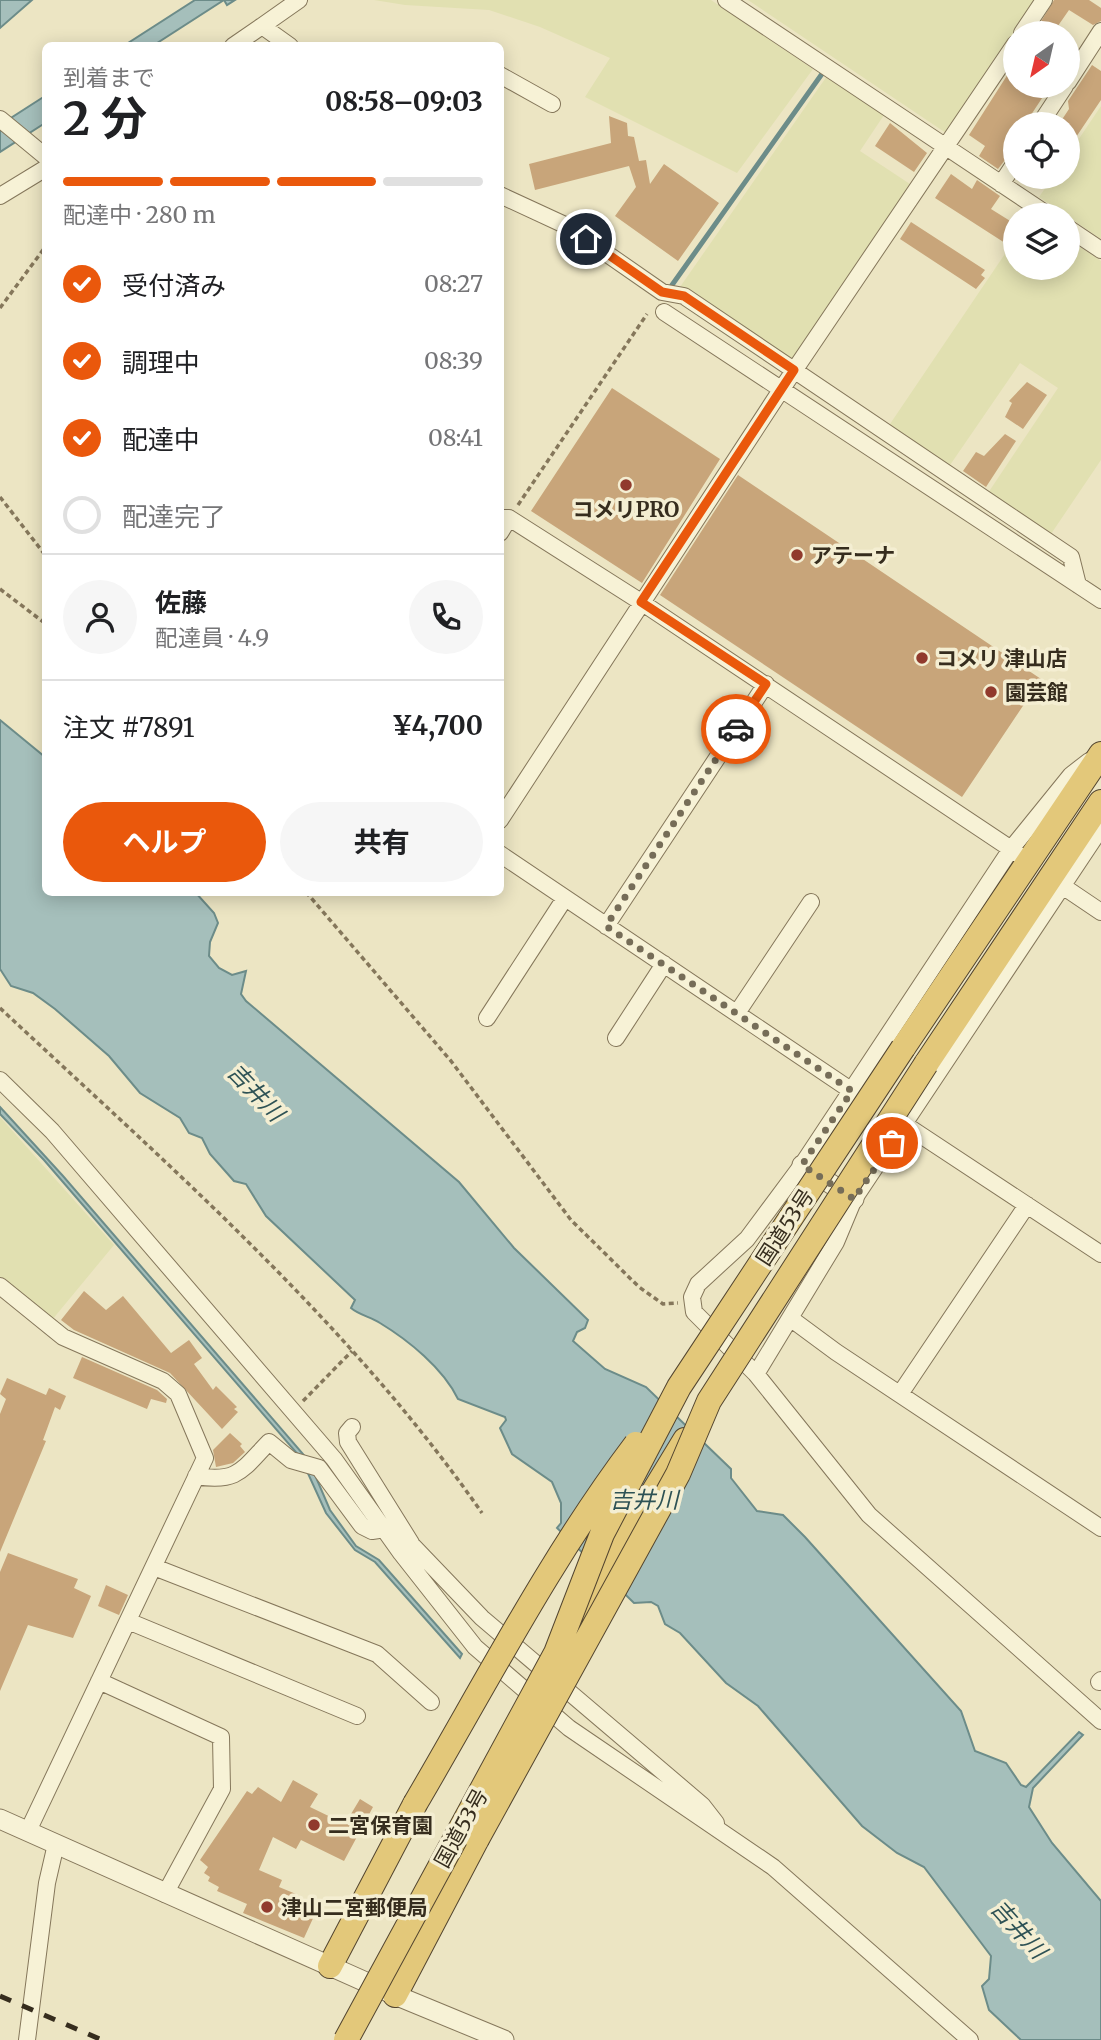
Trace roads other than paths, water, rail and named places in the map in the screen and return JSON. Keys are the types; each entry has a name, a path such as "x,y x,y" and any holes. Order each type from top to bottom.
{"highway":[{"name":"国道53号","path":"556,1653 602,1534 679,1387 928,1012 1020,855 1101,753"},
{"path":"1020,855 1046,864 1054,858 1101,787"},
{"name":"国道53号","path":"346,2040 556,1653 709,1401 926,1064 1057,883 1101,802"},
{"path":"928,1012 974,962 1025,888 1057,883"},
{"path":"330,1966 415,1804 612,1476 679,1387"},
{"path":"395,1995 477,1839 678,1474 709,1401"}],"street":[{"path":"239,42 299,0"},
{"path":"726,0 1030,203"},
{"path":"1030,21 1044,0"},
{"path":"262,26 284,42"},
{"path":"1080,63 1101,31"},
{"path":"504,814 794,370 1003,62"},
{"path":"504,77 552,104"},
{"path":"0,119 42,158"},
{"path":"0,197 42,162"},
{"path":"504,197 567,226 662,292 684,296 1071,557 1078,585"},
{"path":"1080,236 1101,250"},
{"path":"664,312 1101,600"},
{"path":"505,518 641,602 1020,855 802,1165 747,1239 698,1283 692,1302 694,1312 756,1374 869,1515 1101,1721"},
{"path":"606,926 766,684"},
{"path":"756,1374 836,1242 854,1199 1057,883 1101,828"},
{"path":"504,857 852,1091"},
{"path":"1057,883 1101,912"},
{"path":"487,1018 565,898"},
{"path":"737,1013 811,902"},
{"path":"616,1038 664,964"},
{"path":"0,1080 52,1132 334,1459 475,1647 569,1728 773,1867 970,2040"},
{"path":"904,1124 1101,1254"},
{"path":"802,1165 854,1199"},
{"path":"900,1394 1027,1205"},
{"path":"0,1286 63,1337 163,1381 178,1394 205,1458 28,1831"},
{"path":"790,1318 1101,1528"},
{"path":"352,1427 347,1433 348,1442 412,1545 482,1618 702,1805 719,1828"},
{"path":"196,1476 229,1479 238,1474 269,1442 291,1460 319,1468 362,1525 372,1531 385,1529 412,1545"},
{"path":"154,1567 377,1654 430,1702"},
{"path":"128,1621 357,1716"},
{"path":"99,1681 221,1737 222,1789 165,1894"},
{"path":"0,1819 395,1995 504,2040"},
{"path":"27,2040 47,1883 56,1844"}],"water":[{"path":"0,0 32,0 0,28"},
{"path":"195,0 224,0 159,42 130,42"},
{"path":"42,98 42,125 0,152 0,125"},
{"name":"吉井川","path":"0,720 42,755 42,896 199,896 214,913 218,923 210,942 209,956 219,968 232,975 246,971 241,994 246,1001 459,1182 514,1248 588,1320 585,1328 577,1332 573,1341 605,1369 646,1387 731,1469 731,1478 757,1511 783,1515 805,1537 961,1711 975,1751 1006,1763 1021,1785 1026,1787 1079,1732 1083,1735 1033,1788 1029,1807 1052,1843 1101,1901 1101,2040 1021,2040 989,2010 982,1986 989,1979 991,1956 924,1867 897,1853 862,1826 758,1706 726,1683 680,1633 665,1624 658,1606 651,1602 634,1603 557,1528 561,1523 561,1503 552,1482 512,1454 500,1428 506,1420 505,1417 458,1399 443,1376 413,1346 380,1323 351,1308 355,1300 266,1216 246,1184 234,1181 210,1154 202,1138 189,1133 180,1118 140,1093 109,1056 55,1009 33,993 11,986 0,969"},
{"path":"0,1107 309,1461 330,1510 356,1546 379,1560 462,1654 460,1658 375,1562 355,1550 326,1513 301,1458 44,1160 0,1114"}],"waterway":[{"path":"672,285 824,71"}],"railway":[{"path":"0,1996 102,2040"}],"place":[{"name":"コメリPRO","path":"626,485"},
{"name":"アテーナ","path":"797,555"},
{"name":"コメリ 津山店","path":"922,658"},
{"name":"園芸館","path":"991,692"},
{"name":"二宮保育園","path":"314,1825"},
{"name":"津山二宮郵便局","path":"267,1907"}]}
